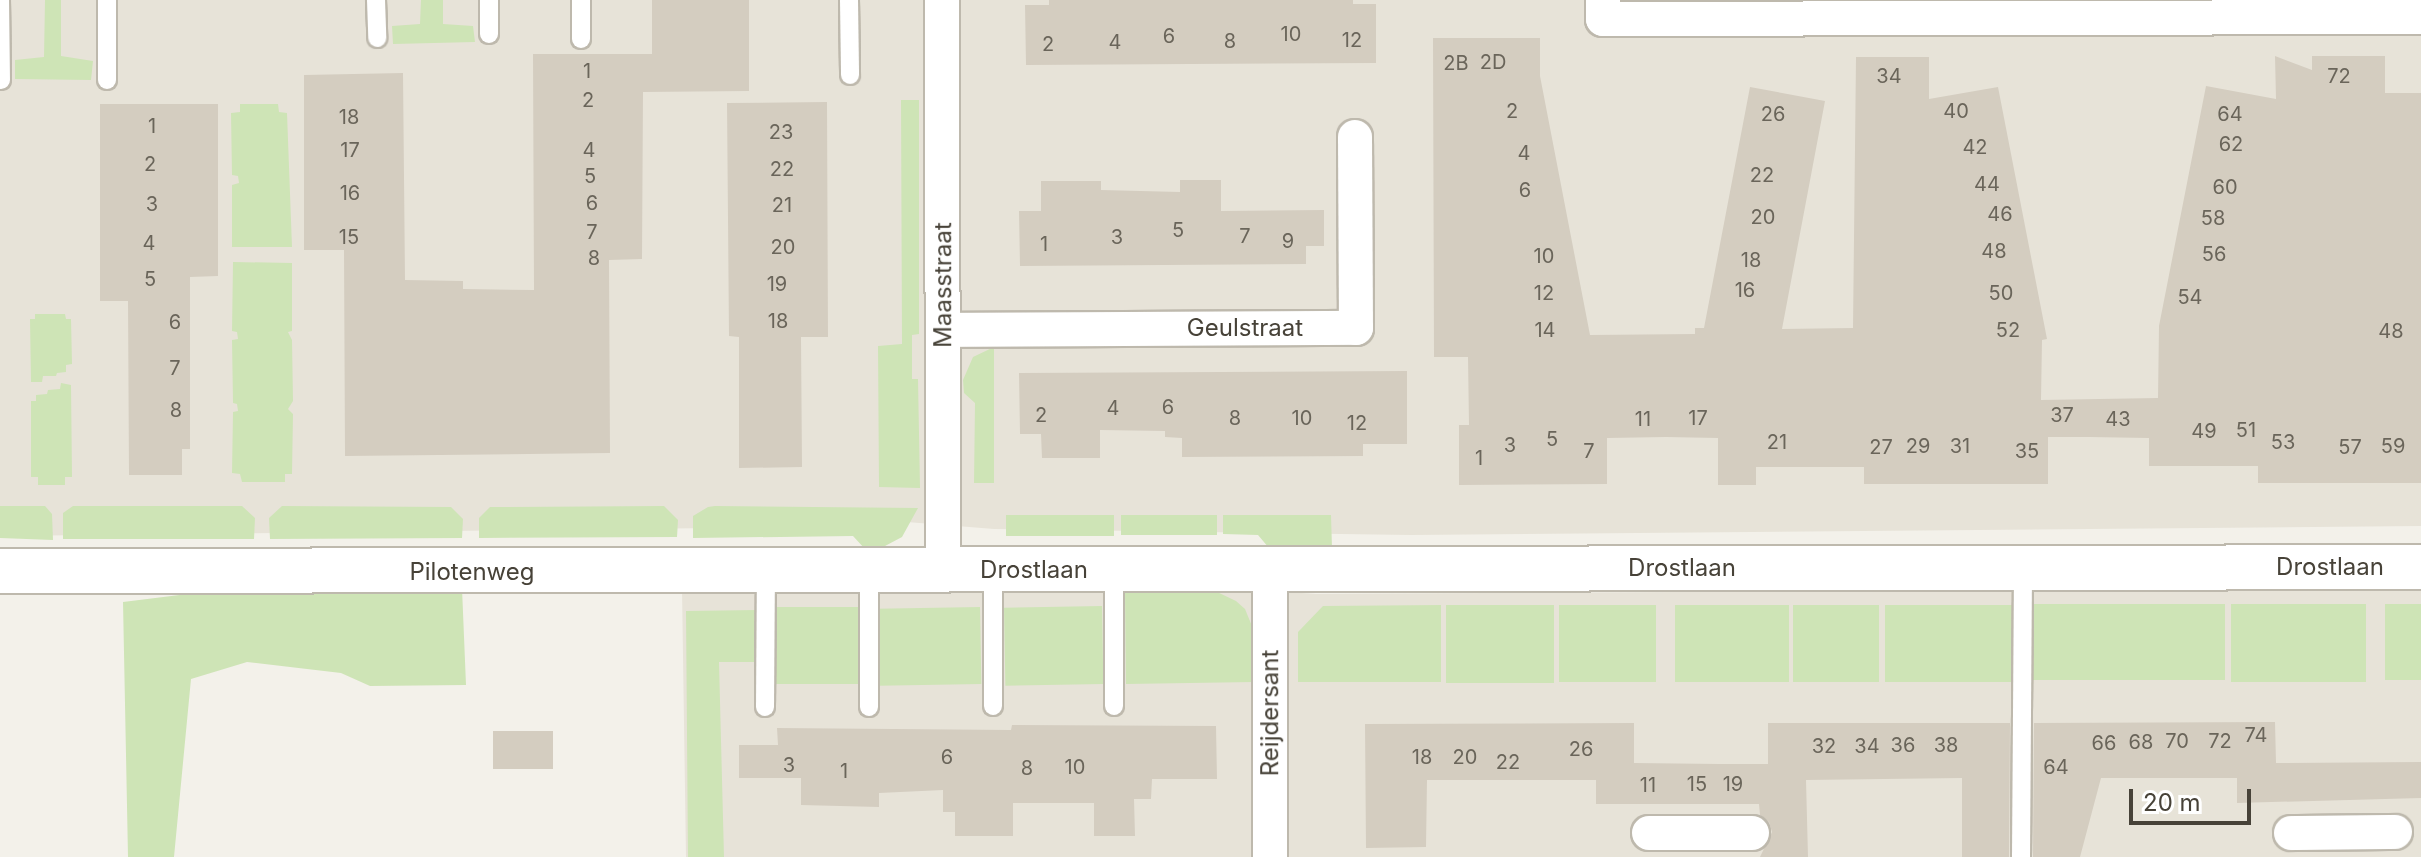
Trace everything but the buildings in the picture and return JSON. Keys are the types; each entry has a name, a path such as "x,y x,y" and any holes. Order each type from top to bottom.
{"street":[{"name":"Maasstraat","path":"942,0 943,571"},
{"path":"1603,10 2421,17"},
{"name":"Geulstraat","path":"943,330 1356,328 1355,137"},
{"name":"Drostlaan","path":"943,571 2421,567"},
{"name":"Reijdersant","path":"1270,569 1270,857"},
{"name":"Pilotenweg","path":"0,571 943,571"},
{"path":"2291,833 2330,845 2395,832"},
{"path":"1649,833 1683,845 1752,833"}],"lane":[{"path":"0,0 1,80"},
{"path":"107,0 107,80"},
{"path":"376,0 377,38"},
{"path":"489,0 489,34"},
{"path":"581,0 581,39"},
{"path":"849,0 850,75"},
{"path":"2021,857 2023,567"},
{"path":"869,570 869,707"},
{"path":"993,570 993,706"},
{"path":"1114,570 1114,706"},
{"path":"765,707 766,571"}],"shaded area":[{"path":"0,0 2421,0 2421,526 1411,535 994,529 907,522 895,526 0,536"},
{"path":"1204,586 1316,594 2421,588 2421,857 686,857 682,589"}],"green space":[{"path":"45,0 61,0 61,56 93,61 91,80 15,79 15,60 44,57"},
{"path":"421,0 443,0 443,24 473,26 475,42 393,44 392,26 420,24"},
{"path":"901,100 919,100 919,334 912,335 912,379 918,379 920,488 879,487 878,346 902,344"},
{"path":"240,104 278,104 279,112 287,113 292,247 232,247 232,185 239,183 238,176 232,175 231,113 240,112"},
{"path":"233,262 292,263 292,331 288,332 292,340 293,401 288,409 293,414 292,474 285,474 285,482 242,482 240,474 232,473 233,412 238,411 237,404 233,403 232,340 238,339 237,332 232,331"},
{"path":"35,314 65,314 66,319 71,319 72,364 66,365 66,372 43,376 42,382 31,382 30,319 35,319"},
{"path":"994,347 994,483 974,483 975,403 964,393 963,380 973,357"},
{"path":"61,383 71,385 72,477 65,477 65,485 38,485 38,477 31,477 31,401 36,401 36,395 47,394 48,390 60,389"},
{"path":"0,506 45,506 52,514 53,540 0,538"},
{"path":"73,506 242,506 255,518 254,539 63,539 63,513"},
{"path":"282,506 451,507 463,519 462,538 270,539 269,518"},
{"path":"664,506 678,520 677,537 479,538 479,518 490,507"},
{"path":"708,507 918,508 902,537 885,546 865,549 853,536 693,538 693,516"},
{"path":"1006,515 1114,515 1114,536 1006,536"},
{"path":"1121,515 1217,515 1217,535 1121,535"},
{"path":"1223,515 1331,515 1332,548 1269,548 1258,535 1223,534"},
{"path":"244,587 462,588 466,685 370,686 341,673 247,662 191,679 174,857 128,857 123,602"},
{"path":"1125,591 1215,591 1236,601 1245,609 1254,631 1254,682 1126,684"},
{"path":"2032,604 2225,604 2225,680 2032,680"},
{"path":"2231,604 2366,604 2366,682 2231,682"},
{"path":"2385,604 2421,604 2421,680 2385,680"},
{"path":"1441,605 1441,682 1298,682 1298,632 1323,606"},
{"path":"1446,605 1554,605 1554,683 1446,683"},
{"path":"1559,605 1656,605 1656,682 1559,682"},
{"path":"1675,605 1789,605 1789,682 1675,682"},
{"path":"1793,605 1879,605 1879,682 1793,682"},
{"path":"1885,605 2012,605 2012,682 1885,682"},
{"path":"1102,606 1103,684 1005,686 1004,608"},
{"path":"776,607 861,607 861,684 776,684"},
{"path":"980,607 981,684 878,686 877,609"},
{"path":"757,610 757,662 719,662 724,857 688,857 686,611"}]}
